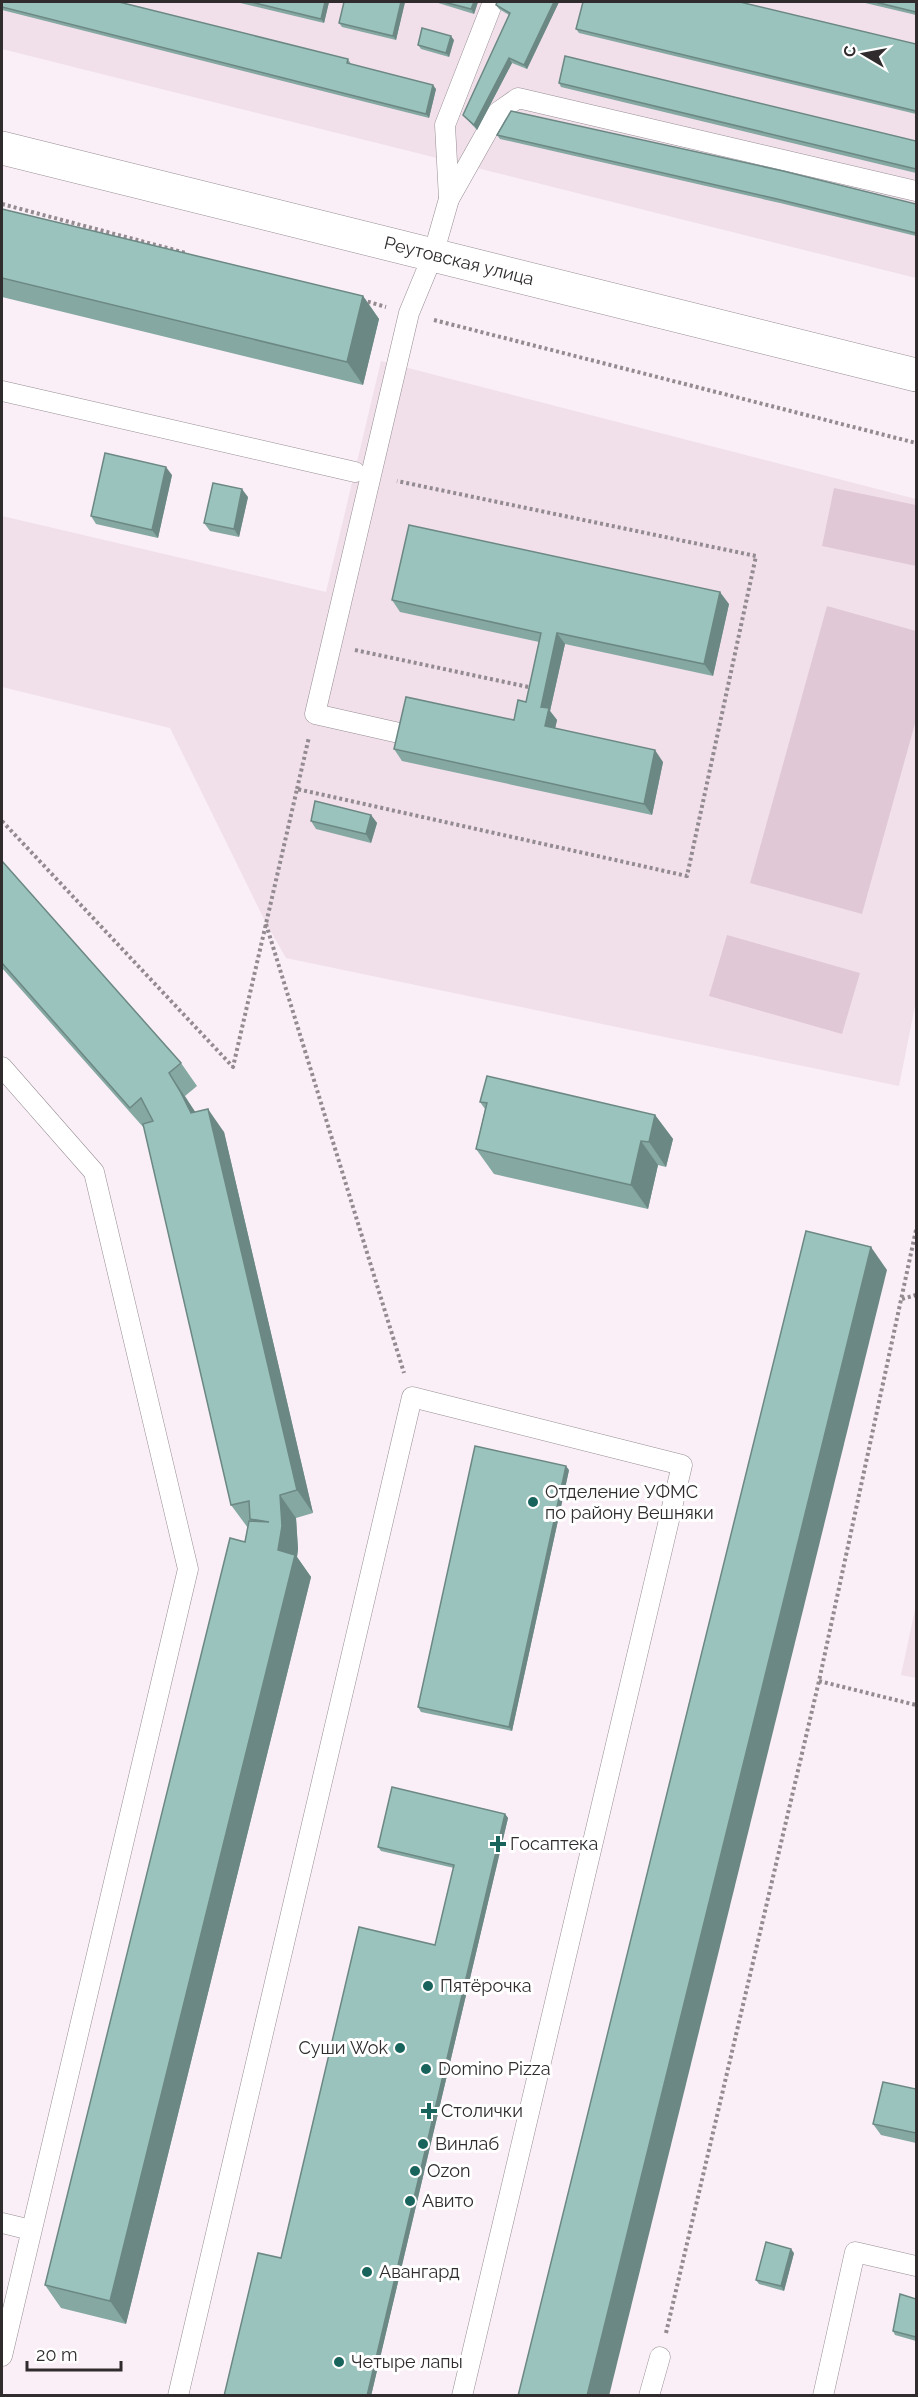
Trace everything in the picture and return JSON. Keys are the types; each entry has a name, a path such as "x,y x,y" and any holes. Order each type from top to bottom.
{"street":[{"name":"Реутовская улица","path":"2,148 916,375"}],"lane":[{"path":"449,199 446,125 493,2"},
{"path":"408,735 315,714 331,645 363,474 409,313 433,255 449,199 498,112 518,98 916,191"},
{"path":"2,391 363,474"},
{"path":"2,1067 94,1172 188,1569 2,2356"},
{"path":"178,2396 412,1397 682,1465 462,2396"},
{"path":"2,2223 31,2230"},
{"path":"824,2396 855,2252 916,2266"},
{"path":"650,2396 660,2357"}],"path":[{"path":"2,204 194,255"},
{"path":"352,298 916,443"},
{"path":"297,789 687,876 756,556 363,474"},
{"path":"331,645 539,689"},
{"path":"2,821 233,1067 315,714"},
{"path":"266,923 412,1397"},
{"path":"660,2357 819,1681 916,1230"},
{"path":"902,1299 916,1295"},
{"path":"819,1681 916,1705"}],"shaded area":[{"path":"2,2 916,2 916,278 2,49"},
{"path":"381,361 916,499 916,1001 899,1086 286,958 266,923 170,728 2,687 2,516 326,592"},
{"path":"834,488 916,505 916,566 822,546"},
{"path":"827,606 916,631 916,720 862,914 750,883"},
{"path":"727,935 860,973 842,1034 709,996"},
{"path":"916,1605 916,1678 901,1675"}],"building":[{"path":"2,2 119,2 348,59 347,63 433,85 426,114 2,7"},
{"path":"251,2 325,2 321,19"},
{"path":"344,2 401,2 393,36 339,23"},
{"path":"444,2 474,2 471,9"},
{"path":"497,2 554,2 524,65 509,58 474,125 463,115 510,13 496,5"},
{"path":"583,2 740,2 916,44 916,111 576,29"},
{"path":"875,2 916,2 916,12"},
{"path":"422,28 451,36 446,53 418,45"},
{"path":"565,56 916,141 916,169 559,83"},
{"path":"511,111 783,171 916,204 916,233 497,135"},
{"path":"2,209 363,296 347,362 2,278"},
{"path":"105,453 166,467 152,530 91,516"},
{"path":"213,483 242,489 234,529 204,523"},
{"path":"409,525 720,592 704,664 557,633 541,707 549,708 545,726 655,750 644,804 394,749 406,697 514,720 518,700 526,702 541,633 392,600"},
{"path":"315,801 371,815 366,834 311,821"},
{"path":"2,861 181,1063 169,1073 191,1113 208,1109 297,1490 280,1495 282,1526 278,1550 295,1555 110,2301 45,2285 230,1538 245,1542 249,1521 269,1522 250,1519 249,1501 231,1505 143,1124 153,1121 141,1098 130,1108 2,963"},
{"path":"487,1076 655,1115 649,1142 641,1141 631,1185 476,1149 487,1103 480,1102"},
{"path":"806,1231 871,1247 587,2396 518,2396"},
{"path":"475,1446 566,1466 509,1727 418,1707"},
{"path":"392,1787 505,1814 367,2396 224,2396 258,2253 281,2258 359,1927 435,1945 454,1865 378,1847"},
{"path":"883,2082 916,2089 916,2133 873,2124"},
{"path":"766,2242 791,2249 781,2286 756,2280"},
{"path":"900,2294 916,2299 916,2337 893,2331"}],"place":[{"name":"Отделение УФМС по району Вешняки","path":"533,1502"},
{"name":"Госаптека","path":"498,1844"},
{"name":"Пятёрочка","path":"428,1986"},
{"name":"Суши Wok","path":"400,2048"},
{"name":"Domino Pizza","path":"426,2069"},
{"name":"Столички","path":"429,2111"},
{"name":"Винлаб","path":"423,2144"},
{"name":"Ozon","path":"415,2171"},
{"name":"Авито","path":"410,2201"},
{"name":"Авангард","path":"367,2272"},
{"name":"Четыре лапы","path":"339,2362"}]}
